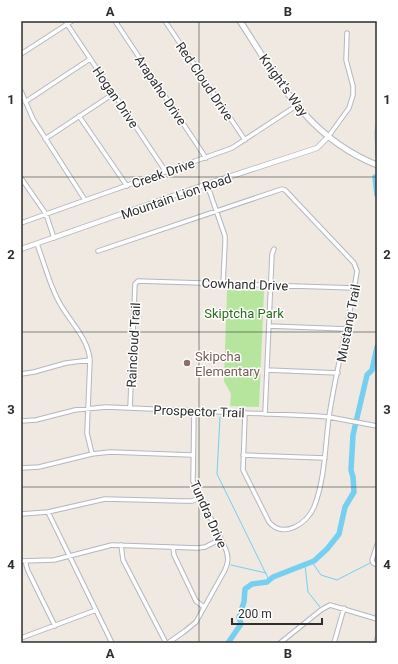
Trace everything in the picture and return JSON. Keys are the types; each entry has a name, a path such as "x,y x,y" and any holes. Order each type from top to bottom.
{"main road":[{"name":"Knight's Way","path":"240,21 296,106 312,123 346,150 377,165"}],"street":[{"path":"21,54 66,23 72,21"},
{"name":"Arapaho Drive","path":"115,21 206,158"},
{"name":"Red Cloud Drive","path":"165,21 245,140"},
{"name":"Hogan Drive","path":"66,23 166,172"},
{"path":"328,137 349,108 353,95 353,86 346,60 347,33"},
{"path":"25,102 90,59"},
{"path":"21,91 32,119 85,200"},
{"path":"45,139 113,94"},
{"name":"Creek Drive","path":"21,223 232,148 296,106"},
{"path":"80,116 127,186"},
{"name":"Mountain Lion Road","path":"21,249 207,184 317,148 328,137"},
{"path":"21,178 46,214 54,238"},
{"path":"207,184 225,240 224,284"},
{"name":"Mustang Trail","path":"98,251 279,189 285,190 354,263 357,271 355,288 329,417 325,458 315,506 311,513 298,526 283,530 272,526 243,470 245,413"},
{"path":"37,244 56,298 88,348 90,360 87,433 92,454"},
{"path":"266,414 272,254 274,248"},
{"name":"Cowhand Drive","path":"136,282 355,288"},
{"name":"Raincloud Trail","path":"130,408 136,282"},
{"path":"269,326 347,329"},
{"path":"21,374 62,364 90,360"},
{"path":"267,370 338,373"},
{"name":"Prospector Trail","path":"21,421 36,420 88,408 130,408 329,417 377,426"},
{"name":"Tundra Drive","path":"167,643 185,632 196,622 228,564 228,554 193,481 192,455 194,411"},
{"path":"21,468 39,467 92,454 110,452 192,455"},
{"path":"243,455 325,458"},
{"path":"21,514 48,512 105,499 192,501 200,498"},
{"path":"48,512 112,643"},
{"path":"21,561 54,560 107,546 121,545 198,548 205,547 221,539"},
{"path":"121,545 123,560 167,643"},
{"path":"377,545 372,560 373,563 377,565"},
{"path":"173,547 174,555 196,601 204,607"},
{"path":"26,561 28,571 55,626"},
{"path":"280,643 326,606 334,605 377,619"},
{"path":"334,643 344,608"},
{"path":"21,638 96,610"},
{"path":"376,643 377,639"}],"green space":[{"name":"Skiptcha Park","path":"227,290 264,291 259,407 230,406 231,394 224,381"}],"waterway":[{"path":"376,155 375,132 377,122"},
{"path":"375,177 377,195"},
{"path":"228,643 241,624 239,617 244,602 245,589 252,584 267,582 273,577 314,561 327,549 339,534 345,507 354,492 351,470 353,435 367,375 372,370 377,347"},
{"path":"220,417 217,474 269,580"},
{"path":"312,562 321,575 337,580 370,563"},
{"path":"231,565 266,573"},
{"path":"305,565 308,592 320,607"}],"place":[{"name":"Skipcha Elementary","path":"187,363"}]}
